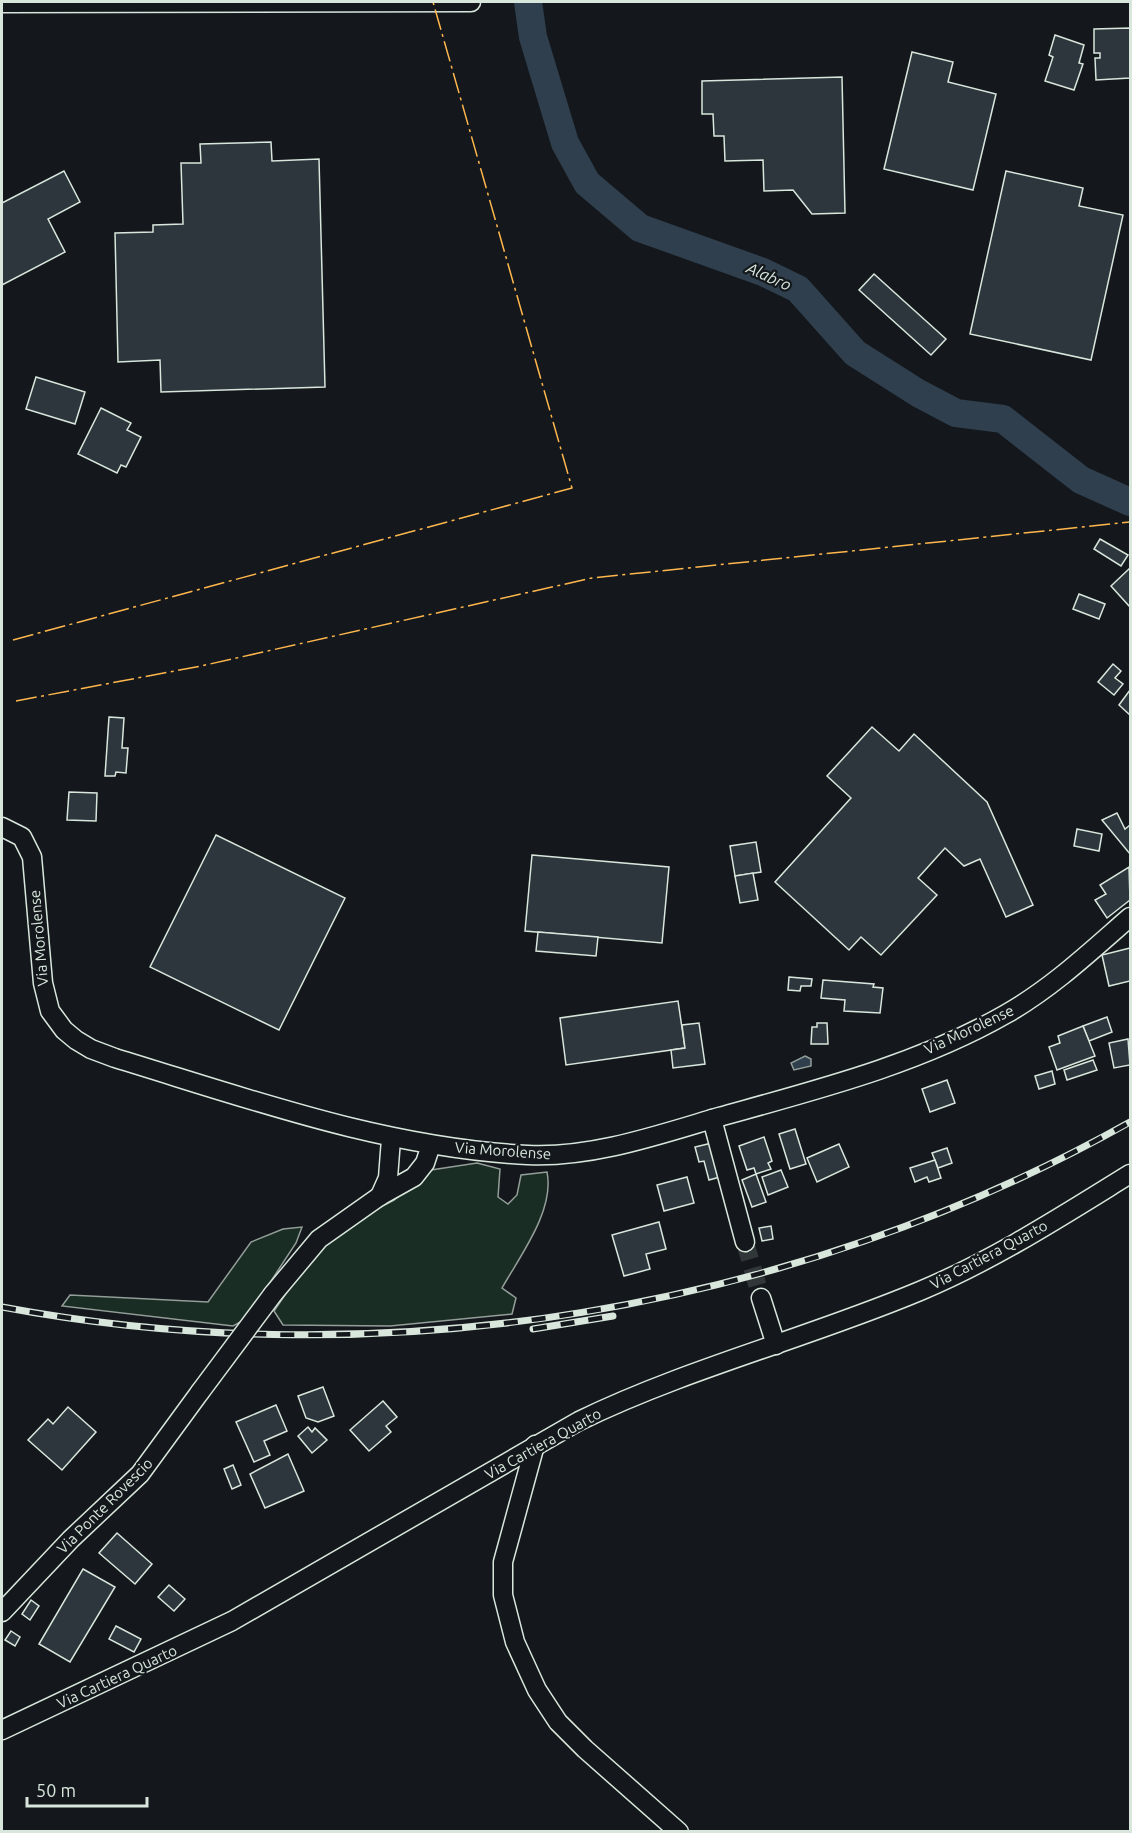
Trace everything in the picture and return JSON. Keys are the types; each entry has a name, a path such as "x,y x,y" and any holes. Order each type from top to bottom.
{"street":[{"path":"2,3 471,2"},
{"name":"Via Morolense","path":"2,827 18,833 29,849 33,865 45,1000 58,1023 76,1040 91,1049 115,1058 350,1129 391,1139 431,1145 525,1155 566,1154 623,1143 861,1074 927,1051 981,1028 1042,990 1131,916"},
{"path":"712,1119 745,1242"},
{"path":"380,1196 388,1178 391,1139"},
{"path":"380,1196 402,1185 418,1173 431,1145"},
{"name":"Via Cartiera Quarto","path":"2,1730 232,1621 364,1547 535,1445 617,1403 928,1287 1001,1251 1131,1174"},
{"name":"Via Ponte Rovescio","path":"2,1612 81,1529 140,1474 273,1294 313,1245 380,1196"},
{"path":"761,1298 776,1345"},
{"path":"535,1445 503,1562 503,1595 510,1629 537,1690 558,1722 585,1749 679,1832"}],"green space":[{"path":"477,1163 500,1169 498,1197 508,1204 517,1195 521,1175 547,1172 546,1202 541,1217 502,1288 516,1298 512,1314 390,1326 283,1325 274,1311 311,1257 346,1225 394,1200 431,1170"},
{"path":"302,1227 296,1243 246,1319 233,1326 62,1306 70,1295 208,1302 251,1242 283,1229"}],"water":[{"path":"805,1056 811,1059 811,1066 794,1070 791,1063"}],"building":[{"path":"1130,28 1130,78 1096,80 1095,58 1100,58 1100,53 1094,53 1094,29"},
{"path":"1055,35 1084,45 1079,63 1083,64 1074,90 1045,81 1053,57 1049,55"},
{"path":"912,52 953,62 948,82 996,94 973,190 884,169"},
{"path":"842,77 845,213 812,214 793,190 764,191 763,160 725,161 724,136 714,136 713,114 702,114 702,81"},
{"path":"271,142 272,161 319,159 325,387 161,392 160,360 118,362 115,233 153,232 153,225 183,224 181,163 201,163 200,144"},
{"path":"64,171 80,202 48,219 65,252 2,285 2,203"},
{"path":"1006,171 1083,188 1079,206 1123,215 1091,360 970,334"},
{"path":"874,274 946,339 931,355 859,290"},
{"path":"36,377 85,392 75,424 26,409"},
{"path":"101,408 131,423 127,430 141,437 126,467 121,465 117,473 78,454"},
{"path":"1100,539 1128,555 1121,566 1094,549"},
{"path":"1130,568 1130,607 1111,586"},
{"path":"1079,594 1105,604 1099,619 1073,609"},
{"path":"1113,664 1121,671 1115,678 1123,684 1114,695 1098,682"},
{"path":"1130,690 1130,715 1119,705"},
{"path":"109,717 124,718 122,748 128,748 126,773 116,772 115,776 105,776"},
{"path":"872,727 899,751 914,734 987,802 1033,905 1006,917 980,859 964,866 945,848 918,878 937,895 881,955 861,937 849,950 775,882 851,798 827,776"},
{"path":"69,792 97,793 96,821 67,820"},
{"path":"1117,813 1125,829 1130,825 1130,854 1102,820"},
{"path":"1077,829 1102,834 1099,851 1074,846"},
{"path":"216,835 345,898 279,1030 150,967"},
{"path":"756,842 761,872 735,876 730,846"},
{"path":"532,855 669,867 662,943 525,931"},
{"path":"1129,867 1130,900 1107,918 1095,900 1106,894 1100,885"},
{"path":"753,873 758,900 740,903 735,876"},
{"path":"538,932 598,937 596,956 536,951"},
{"path":"1130,948 1130,981 1109,986 1102,955"},
{"path":"789,977 812,979 811,986 801,986 800,991 788,990"},
{"path":"823,980 874,984 873,987 883,988 880,1013 844,1011 845,1000 821,998"},
{"path":"678,1001 685,1048 566,1065 560,1018"},
{"path":"1107,1017 1112,1032 1089,1041 1083,1026"},
{"path":"699,1023 705,1064 673,1068 671,1050 685,1048 682,1025"},
{"path":"817,1023 827,1023 828,1044 811,1044 812,1027 817,1027"},
{"path":"1083,1026 1095,1056 1057,1070 1049,1047 1060,1043 1058,1036"},
{"path":"1128,1039 1130,1065 1114,1068 1109,1043"},
{"path":"1093,1060 1097,1070 1067,1080 1064,1070"},
{"path":"1052,1071 1055,1084 1039,1089 1035,1076"},
{"path":"947,1080 955,1103 930,1112 922,1089"},
{"path":"795,1129 806,1164 790,1169 779,1134"},
{"path":"764,1137 772,1161 768,1163 771,1169 756,1174 754,1168 747,1170 739,1146"},
{"path":"712,1143 720,1177 709,1180 704,1161 699,1162 695,1147"},
{"path":"839,1144 849,1167 817,1182 807,1158"},
{"path":"947,1148 952,1163 938,1168 932,1153"},
{"path":"935,1160 941,1178 929,1182 927,1177 915,1182 910,1168"},
{"path":"781,1170 788,1187 768,1195 762,1177"},
{"path":"756,1174 766,1202 752,1207 742,1180"},
{"path":"687,1177 694,1203 664,1211 657,1185"},
{"path":"659,1222 666,1249 646,1254 650,1269 624,1276 612,1235"},
{"path":"771,1226 773,1239 762,1241 759,1228"},
{"path":"323,1387 334,1416 318,1422 306,1418 298,1396"},
{"path":"383,1401 397,1417 386,1426 391,1432 369,1451 350,1430"},
{"path":"276,1405 287,1431 264,1441 270,1455 254,1462 236,1422"},
{"path":"68,1407 96,1432 62,1470 28,1440 48,1419 53,1424"},
{"path":"308,1427 312,1432 315,1428 327,1440 312,1453 298,1436"},
{"path":"288,1454 304,1491 265,1508 250,1474"},
{"path":"233,1465 241,1485 232,1489 224,1469"},
{"path":"117,1533 152,1564 135,1584 99,1553"},
{"path":"83,1569 115,1587 70,1662 39,1644"},
{"path":"169,1585 185,1599 174,1611 158,1597"},
{"path":"31,1600 39,1606 30,1620 22,1614"},
{"path":"116,1626 141,1639 134,1652 109,1639"},
{"path":"11,1631 20,1637 15,1646 5,1640"}],"waterway":[{"name":"Alabro","path":"528,2 533,37 565,143 587,183 640,228 763,272 798,289 855,353 918,393 956,413 1003,419 1081,480 1130,502"}],"tunnel":[{"path":"745,1242 761,1298"}],"railway":[{"path":"2,1307 146,1327 292,1335 437,1330 582,1312 725,1283 864,1241 1000,1187 1130,1122"},
{"path":"533,1329 613,1316"}],"power":[{"path":"13,640 572,488 433,2"},
{"path":"16,701 201,666 592,578 1130,522"}]}
